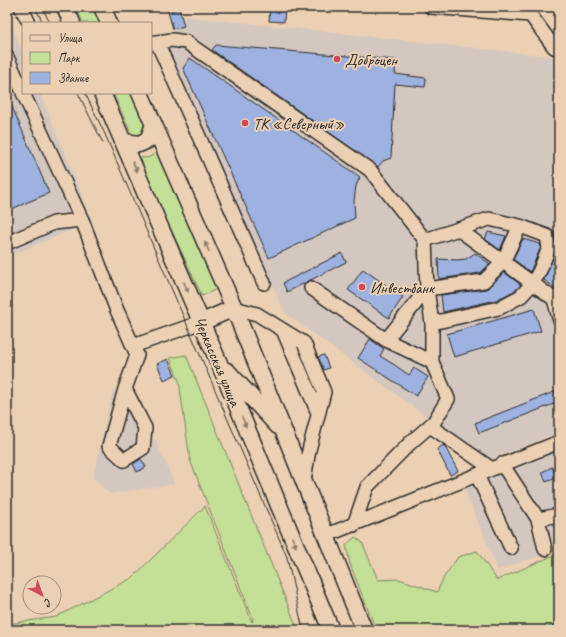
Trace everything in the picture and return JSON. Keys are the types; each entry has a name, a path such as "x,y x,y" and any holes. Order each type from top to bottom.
{"main road":[{"path":"65,7 72,22"},
{"path":"102,7 109,22"},
{"name":"Черкасская улица","path":"102,94 202,322 331,630"},
{"path":"140,94 234,308 364,630"},
{"path":"124,142 139,144 148,140 154,126"},
{"path":"202,322 234,308"},
{"path":"218,361 285,434"}],"lane":[{"path":"431,7 528,11 554,47 559,49"},
{"path":"264,283 154,43 172,40 186,42 370,170 425,240 427,289 432,323 432,362 448,399 434,422 409,444 367,487 354,525"},
{"path":"7,57 22,91"},
{"path":"23,94 82,220 116,308 137,355 125,389 109,446 124,460 143,448 145,428 125,389"},
{"path":"425,240 489,219 520,226 547,236 549,248 533,283 521,296 499,308 432,323"},
{"path":"7,243 54,223 82,220"},
{"path":"386,340 427,289 484,281 504,262 520,226"},
{"path":"458,229 554,299 559,318"},
{"path":"311,288 386,340 432,362"},
{"path":"234,308 256,314 304,343 324,392 309,450 304,480"},
{"path":"133,346 202,322"},
{"path":"430,426 497,467 538,519 545,549"},
{"path":"327,536 559,442"},
{"path":"477,475 511,548"},
{"path":"538,519 559,515"}],"shaded area":[{"path":"7,15 22,51 22,94 40,94 93,221 7,257"},
{"path":"182,16 559,57 559,432 487,461 285,313 166,43"},
{"path":"113,390 135,395 175,484 110,494 93,478"},
{"path":"559,450 559,549 498,570 464,488"}],"green space":[{"path":"76,7 95,7 102,22 83,22"},
{"path":"113,94 133,94 147,125 144,134 138,136 133,135"},
{"path":"158,150 217,289 202,296 137,157 149,157 154,155"},
{"path":"186,355 298,630 7,630 7,624 62,615 132,578 205,506 252,622 253,619 190,460 179,381 170,358"},
{"path":"355,537 362,542 378,580 399,579 437,592 444,577 458,557 477,551 497,580 559,553 559,624 538,630 376,630 350,564 346,545"}],"water":[{"path":"559,624 559,630 538,630"}],"building":[{"path":"270,7 285,7 284,22 269,21"},
{"path":"179,8 184,26 173,29 168,12"},
{"name":"ТК «Северный»","path":"216,45 396,60 395,74 426,78 425,87 395,84 391,158 383,161 378,167 212,50"},
{"name":"ТК «Северный»","path":"190,58 360,177 356,186 354,201 355,218 269,258 183,68"},
{"path":"7,95 49,193 7,211"},
{"path":"488,232 506,236 500,250 485,239"},
{"path":"523,239 540,244 541,247 530,272 513,259"},
{"path":"557,249 559,249 559,291 544,280"},
{"path":"342,253 346,262 287,292 283,283"},
{"path":"475,253 490,264 480,273 439,279 438,259 466,259"},
{"path":"363,269 403,297 389,318 348,290"},
{"path":"504,272 521,285 516,290 496,300 443,312 441,295 486,289 490,287"},
{"path":"534,309 541,331 454,357 447,334"},
{"path":"370,339 384,349 380,356 409,375 414,368 428,377 416,396 358,358"},
{"path":"324,355 329,368 324,370 318,357"},
{"path":"168,359 175,375 164,380 157,364"},
{"path":"559,390 559,402 479,433 475,423"},
{"path":"444,445 458,471 450,475 437,449"},
{"path":"141,459 146,467 137,472 133,464"},
{"path":"552,467 556,478 546,482 542,472"}],"tram line":[{"path":"35,7 42,22"},
{"path":"42,7 50,22"},
{"path":"78,94 103,143"},
{"path":"85,94 104,132 287,557 303,630"}],"place":[{"name":"Доброцен","path":"337,59"},
{"name":"ТК «Северный»","path":"245,123"},
{"name":"Инвестбанк","path":"362,287"}]}
